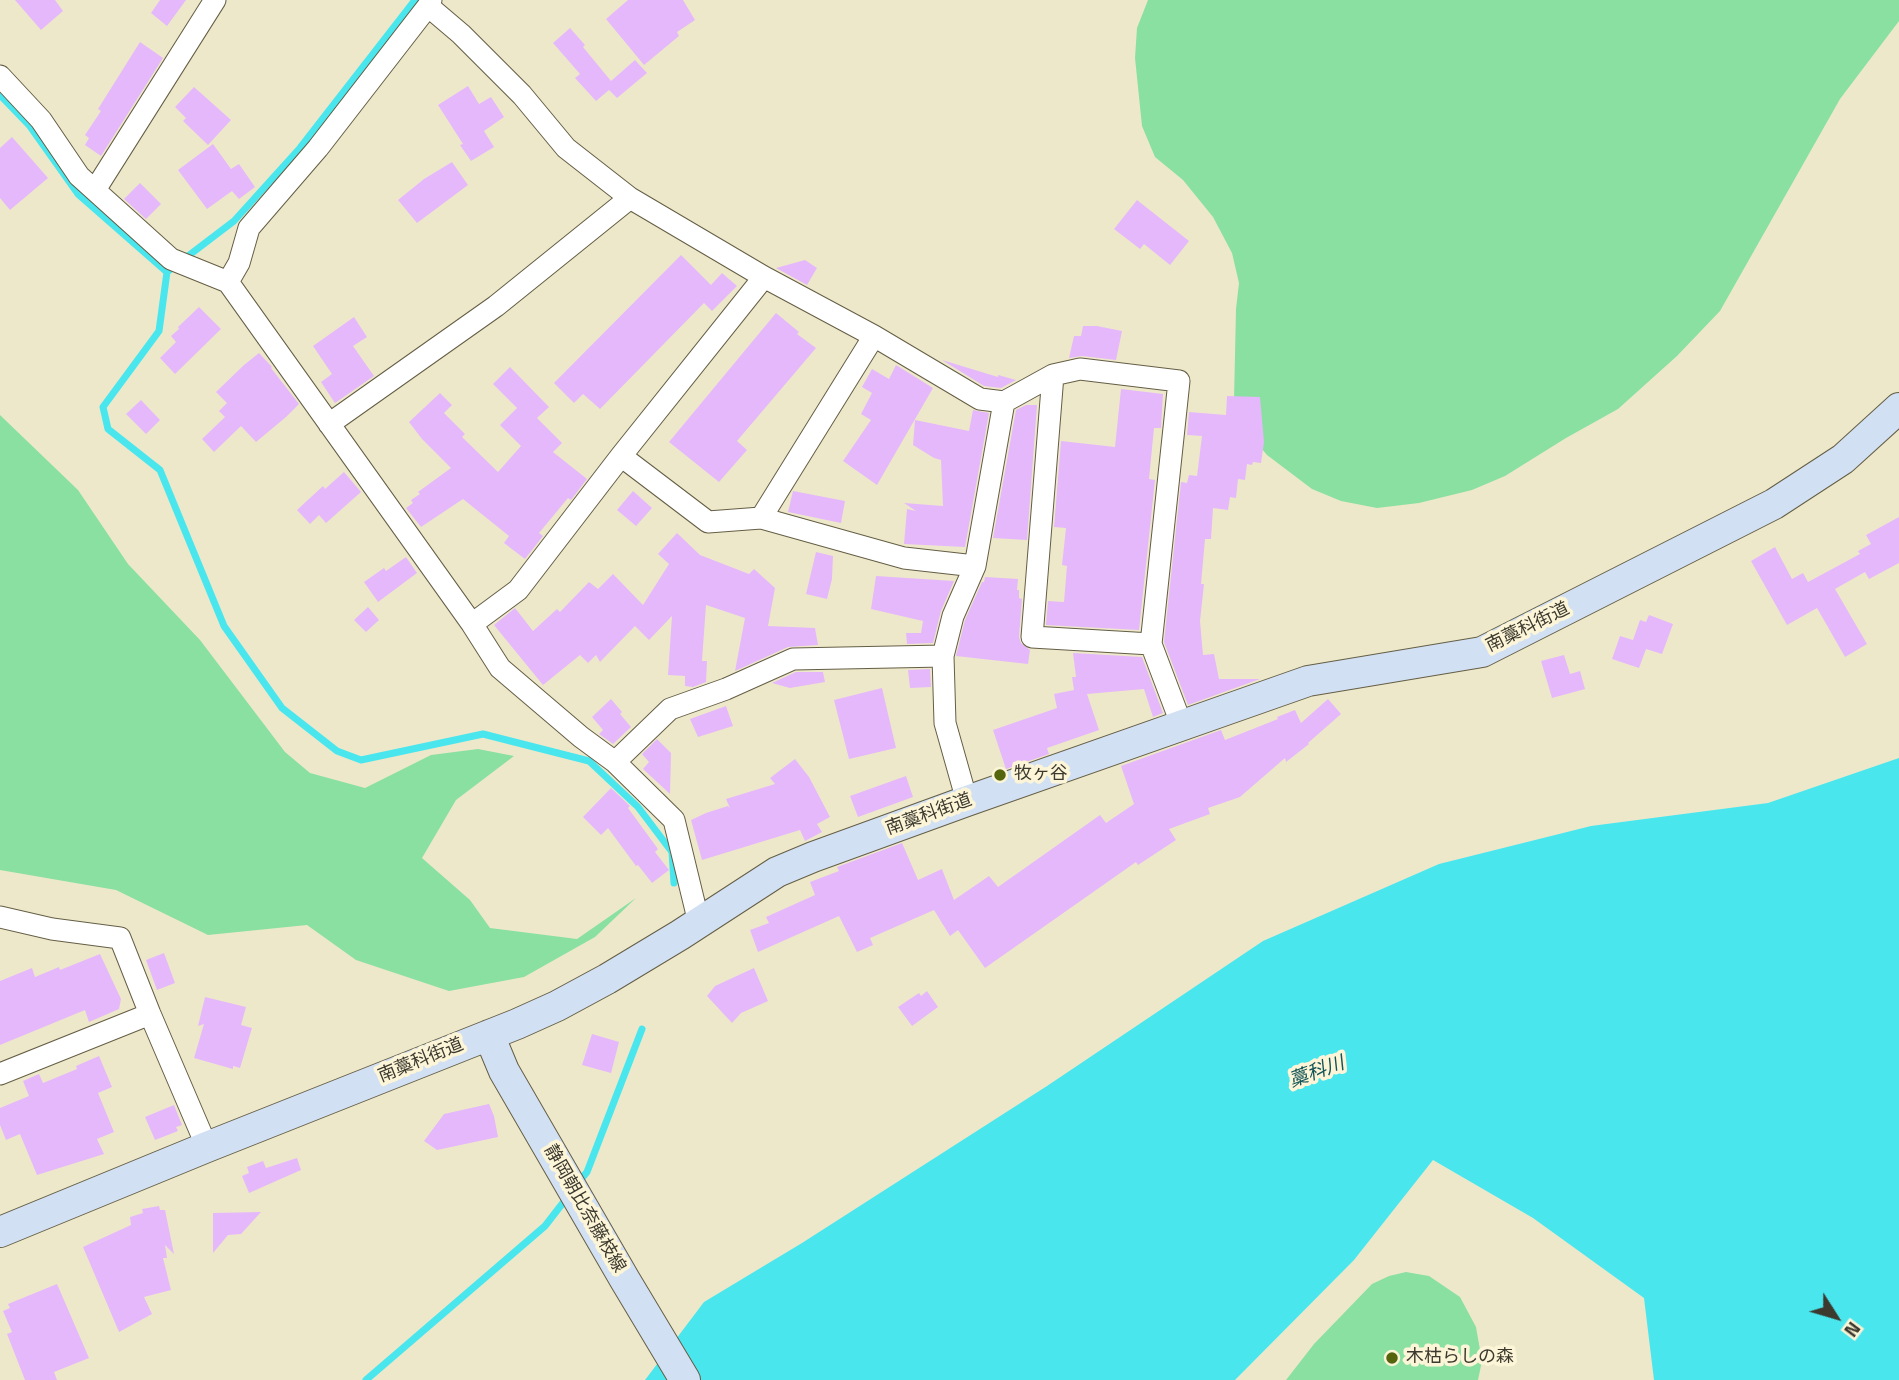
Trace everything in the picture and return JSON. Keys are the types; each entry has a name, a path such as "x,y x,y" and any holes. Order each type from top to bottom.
{"main road":[{"name":"南藁科街道","path":"0,1232 557,1006 607,979 778,872 813,857 967,800 1308,681 1482,652 1774,504 1843,459 1899,408"},
{"name":"静岡朝比奈藤枝線","path":"489,1035 504,1071 685,1380"}],"street":[{"path":"96,190 215,0"},
{"path":"228,282 239,263 249,228 318,148 429,3 522,95 566,148 630,198 980,399 1004,402 1053,375 1080,369 1179,381 1151,645 1181,726"},
{"path":"0,76 41,120 79,176 171,259 228,282 472,624 500,668 581,737 615,762 674,820 699,923"},
{"path":"329,424 496,306 630,198"},
{"path":"472,624 518,590 764,277"},
{"path":"761,518 874,336"},
{"path":"1053,375 1032,637 1151,645"},
{"path":"967,800 945,723 943,656 953,616 975,566 1004,402"},
{"path":"621,456 708,522 761,518 904,558 975,566"},
{"path":"615,762 670,709 726,689 793,659 943,656"},
{"path":"0,917 52,929 120,938 207,1147"},
{"path":"0,1074 150,1014"}],"green space":[{"path":"1148,0 1899,0 1899,21 1840,99 1720,311 1677,356 1618,409 1505,476 1472,490 1419,503 1377,508 1341,501 1312,489 1267,455 1247,431 1234,400 1239,283 1232,253 1213,217 1183,180 1155,157 1142,126 1135,58 1137,28"},
{"path":"0,415 78,490 128,564 200,640 285,752 310,773 365,788 431,755 478,749 514,756 456,800 422,858 470,900 490,928 577,939 636,898 595,937 524,977 449,991 356,960 307,925 208,935 116,890 0,870"},
{"path":"1406,1272 1429,1276 1460,1297 1476,1327 1482,1361 1478,1380 1286,1380 1314,1344 1372,1284"}],"water":[{"name":"藁科川","path":"1899,758 1899,1380 1654,1380 1644,1298 1533,1218 1433,1160 1354,1260 1235,1380 645,1380 704,1302 802,1243 1047,1086 1263,941 1439,864 1591,826 1768,803"}],"building":[{"path":"15,0 55,0 63,11 41,30"},
{"path":"160,0 186,0 167,26 151,13"},
{"path":"628,0 683,0 695,20 677,32 679,36 644,65 606,19"},
{"path":"570,28 611,81 635,60 647,73 617,98 609,90 596,101 575,78 580,74 553,43"},
{"path":"140,42 163,58 101,156 85,145 89,138 85,135"},
{"path":"468,86 479,104 491,97 504,117 484,131 494,147 471,161 438,105"},
{"path":"194,87 231,120 208,145 183,121 186,118 175,107"},
{"path":"12,137 48,178 10,210 0,198 0,148"},
{"path":"213,144 231,169 239,164 255,187 239,199 232,191 207,209 178,170"},
{"path":"452,162 468,185 417,223 398,200 424,179"},
{"path":"140,183 161,204 146,219 124,199"},
{"path":"1137,200 1189,241 1170,265 1144,244 1140,249 1114,229"},
{"path":"681,255 711,285 722,273 737,286 712,311 704,303 600,409 583,394 574,403 554,383"},
{"path":"805,260 817,268 807,285 776,268"},
{"path":"199,307 221,329 175,374 160,358 176,342 171,336"},
{"path":"776,313 816,348 737,441 747,450 719,482 669,442"},
{"path":"354,317 367,337 353,346 374,376 335,403 321,382 332,374 313,346"},
{"path":"1083,326 1122,331 1116,360 1082,356 1069,358 1074,336 1081,336"},
{"path":"259,353 299,404 256,442 241,426 214,452 202,439 225,417 219,411 227,403 216,392"},
{"path":"942,360 1016,380 1001,388 984,386"},
{"path":"896,365 933,388 877,485 843,461 871,420 861,414 872,393 862,387 872,369 889,379"},
{"path":"510,367 549,407 537,418 562,443 553,452 587,479 539,533 543,536 525,559 504,543 509,536 463,499 421,527 406,508 413,503 411,500 420,494 418,492 451,468 409,422 440,393 452,405 444,413 465,434 462,437 498,472 521,446 500,425 517,408 493,384"},
{"path":"1121,389 1163,394 1161,428 1154,428 1149,479 1155,480 1139,630 1046,625 1048,601 1064,602 1067,566 1062,565 1066,528 1054,527 1061,441 1115,447"},
{"path":"1227,396 1260,397 1264,442 1261,463 1247,464 1245,480 1238,479 1236,498 1230,497 1228,510 1213,508 1211,539 1205,539 1201,584 1204,584 1200,621 1203,655 1214,654 1219,679 1260,679 1188,705 1164,642 1181,482 1187,483 1189,475 1197,476 1202,436 1187,435 1189,412 1226,415"},
{"path":"141,400 160,420 146,434 126,414"},
{"path":"1026,405 1037,405 1027,540 993,538 1016,410"},
{"path":"973,410 989,413 965,547 904,544 907,509 916,511 904,503 943,506 941,460 913,445 915,420 969,431"},
{"path":"344,472 361,492 326,523 319,515 310,524 297,510 323,486 325,489"},
{"path":"633,491 652,508 636,526 617,510"},
{"path":"793,491 845,501 841,523 788,512"},
{"path":"1899,517 1899,563 1869,579 1865,572 1835,589 1867,644 1845,657 1817,608 1787,625 1751,561 1775,547 1792,579 1803,573 1808,582 1860,554 1858,551 1871,544 1866,535"},
{"path":"677,533 700,555 749,574 754,569 775,588 768,626 815,628 818,645 788,647 735,671 745,618 706,605 702,661 707,661 706,682 693,687 685,686 685,676 668,675 672,616 649,640 635,626 600,662 596,655 588,663 580,655 543,685 494,625 515,608 533,631 557,609 560,612 589,582 598,589 613,574 643,605 669,564 658,554"},
{"path":"816,552 833,556 832,579 827,599 806,594"},
{"path":"406,557 417,573 378,602 364,582"},
{"path":"876,576 954,581 941,611 933,643 907,644 906,633 921,633 923,621 871,609"},
{"path":"985,577 1018,579 1017,590 1019,598 1022,599 1019,637 1021,643 1030,650 1028,664 956,656 965,620"},
{"path":"368,607 379,620 366,632 354,620"},
{"path":"1649,615 1673,624 1662,654 1646,649 1639,668 1612,659 1620,636 1633,640 1640,620 1646,622"},
{"path":"1073,653 1142,657 1163,713 1153,717 1144,689 1087,694 1099,730 1047,748 1049,754 1006,769 993,730 1057,708 1054,694 1074,690 1072,677 1076,677"},
{"path":"1564,655 1570,674 1580,671 1585,689 1552,698 1541,661"},
{"path":"930,669 931,687 910,688 908,670"},
{"path":"796,672 823,672 825,682 790,688 772,683"},
{"path":"882,688 896,748 849,759 834,700"},
{"path":"611,699 631,727 613,744 599,734 603,730 592,717"},
{"path":"1328,699 1341,714 1309,744 1286,762 1285,758 1240,797 1208,808 1210,814 1169,829 1176,840 1138,865 1136,862 985,968 958,930 950,936 934,910 870,938 873,945 857,952 839,916 758,952 750,930 769,923 766,917 815,895 810,882 839,871 837,867 902,843 918,880 942,869 954,900 989,876 998,887 1100,815 1106,823 1134,804 1121,766 1221,730 1225,740 1295,710 1301,723"},
{"path":"726,706 733,726 698,737 690,719"},
{"path":"657,739 671,753 670,794 643,769 649,762 642,754"},
{"path":"795,759 809,777 830,817 817,824 822,832 805,841 800,830 702,860 691,820 728,806 730,808 726,799 775,784 770,778"},
{"path":"906,776 913,797 858,817 850,796"},
{"path":"611,788 630,806 628,808 658,849 655,852 669,870 652,883 608,828 601,835 583,817"},
{"path":"164,953 175,983 157,990 146,960"},
{"path":"100,954 121,999 119,1009 89,1022 85,1010 0,1045 0,981 32,968 35,977"},
{"path":"754,968 768,1001 741,1013 732,1023 707,996 715,986"},
{"path":"927,991 938,1007 912,1026 898,1007 919,993 921,996"},
{"path":"205,997 246,1007 241,1025 252,1028 240,1068 233,1066 233,1069 194,1058 204,1024 198,1026"},
{"path":"592,1034 619,1042 611,1073 582,1065"},
{"path":"99,1056 112,1087 98,1093 114,1132 97,1139 104,1154 37,1175 20,1134 6,1140 0,1125 0,1108 29,1096 23,1081 39,1074 43,1083 77,1069 76,1066"},
{"path":"489,1104 498,1137 437,1150 424,1141 444,1114"},
{"path":"174,1105 182,1125 176,1127 178,1131 155,1140 145,1117"},
{"path":"297,1158 301,1170 249,1193 242,1176 249,1173 247,1167 263,1161 266,1168"},
{"path":"159,1206 160,1210 165,1210 174,1254 165,1245 167,1258 163,1258 171,1290 144,1297 152,1314 119,1332 83,1247 131,1225 130,1217 143,1213 142,1209"},
{"path":"261,1212 241,1234 228,1235 213,1253 213,1213"},
{"path":"57,1284 89,1358 54,1372 57,1380 25,1380 7,1334 12,1332 3,1311 10,1308 8,1304"}],"waterway":[{"path":"415,0 300,148 234,221 167,272 159,331 103,407 108,429 160,470 224,626 282,708 337,751 361,760 483,734 589,761 638,807 672,852 674,883"},
{"path":"0,95 29,125 78,194 167,272"},
{"path":"578,1183 587,1172 642,1029"},
{"path":"366,1380 545,1226 569,1195"}],"place":[{"name":"牧ヶ谷","path":"1000,775"},
{"name":"木枯らしの森","path":"1392,1358"}]}
